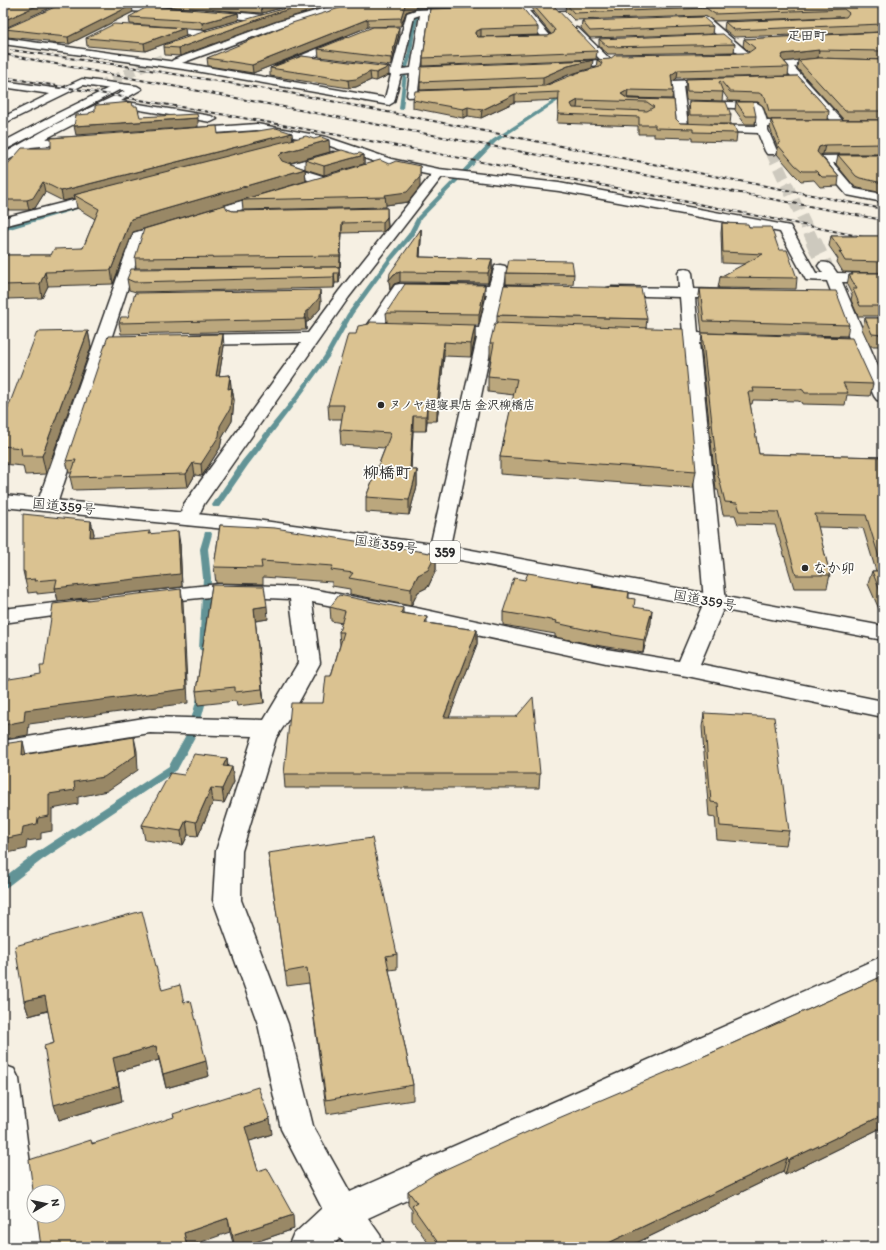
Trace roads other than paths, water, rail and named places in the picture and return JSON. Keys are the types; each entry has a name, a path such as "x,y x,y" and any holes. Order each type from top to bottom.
{"main road":[{"path":"135,16 162,3"},
{"path":"135,59 159,55 332,3"},
{"path":"176,62 267,29 352,3"},
{"path":"190,68 289,27 346,9 358,3"},
{"path":"57,6 69,4 186,12"},
{"path":"484,10 555,8 574,5 606,6"},
{"path":"555,8 566,19"},
{"path":"511,40 548,39 523,9"},
{"path":"3,41 135,59 389,102 396,72 401,30 410,15 463,10"},
{"path":"200,13 267,17 240,24"},
{"path":"421,13 412,95 451,93"},
{"path":"673,21 705,20 747,56 715,56"},
{"path":"587,24 571,25 587,43 607,61 617,67 587,74"},
{"path":"713,26 728,26"},
{"path":"145,29 210,33 185,41"},
{"path":"254,78 358,35"},
{"path":"710,38 747,42"},
{"path":"587,43 602,42"},
{"path":"68,50 81,43"},
{"path":"554,65 607,61 620,58"},
{"path":"301,59 324,62"},
{"path":"840,124 798,80 786,65 818,62 883,64"},
{"path":"371,69 396,72 460,69"},
{"path":"783,80 798,80"},
{"path":"3,121 59,92 82,82 137,89 58,127 3,160"},
{"path":"722,82 676,83 676,103 682,116 683,128 763,127 810,124"},
{"path":"3,84 59,92"},
{"path":"3,94 19,86"},
{"path":"28,121 98,86"},
{"path":"3,147 62,114 115,88"},
{"path":"110,102 322,139 378,166"},
{"path":"676,103 757,106 771,151"},
{"path":"667,116 682,116"},
{"path":"825,124 854,124"},
{"path":"178,133 257,127"},
{"path":"29,144 92,139"},
{"path":"292,147 322,139"},
{"path":"302,188 331,179 287,169 342,154 378,166 560,187 785,229 811,277 829,272 883,278"},
{"path":"883,159 823,160 851,192 883,198"},
{"path":"188,519 194,504 344,294 439,173"},
{"path":"3,222 117,192"},
{"path":"48,504 110,341 118,299 138,236 287,192"},
{"path":"393,212 409,212"},
{"path":"206,215 252,214"},
{"path":"438,551 497,289 500,269"},
{"path":"346,272 362,272"},
{"path":"829,272 832,296 857,322 859,343 883,396"},
{"path":"686,273 715,602 687,669"},
{"path":"126,274 141,274"},
{"path":"411,330 373,329 400,288 544,290"},
{"path":"600,291 741,294"},
{"path":"329,294 344,294"},
{"path":"118,299 133,298"},
{"path":"434,331 534,334"},
{"path":"637,337 747,340"},
{"path":"180,340 313,338"},
{"path":"811,341 859,343"},
{"name":"国道359号","path":"3,500 256,526 438,551 883,633"},
{"path":"132,600 208,590 300,593 416,614 606,656 687,669 882,712"},
{"path":"300,593 309,663 264,738 228,850 227,900 273,1024 298,1129 343,1212 367,1247"},
{"path":"3,616 101,603"},
{"path":"3,749 150,725 271,728"},
{"path":"306,1247 343,1212 883,968"},
{"path":"3,1080 23,1247"}],"waterway":[{"path":"405,70 409,58 413,31 420,3"},
{"path":"788,60 819,59"},
{"path":"852,60 883,60"},
{"path":"401,109 405,73"},
{"path":"216,505 245,463 298,396 327,356 350,314 388,262 411,235 419,218 494,141 567,94"},
{"path":"3,229 88,205"},
{"path":"204,649 207,578 204,549 208,534"},
{"path":"3,884 38,857 173,768 193,731 203,694"}],"tunnel":[{"path":"98,86 162,59"},
{"path":"771,151 813,241"},
{"path":"813,240 825,266"}],"railway":[{"path":"11,50 119,65 290,93 883,209"},
{"path":"3,54 883,220"},
{"path":"3,77 334,134 883,241 879,240"}],"place":[{"name":"ヌノヤ超寝具店 金沢柳橋店","path":"381,405"},
{"name":"なか卯","path":"805,568"}],"district":[{"name":"疋田町","path":"807,35"},
{"name":"柳橋町","path":"387,472"}]}
